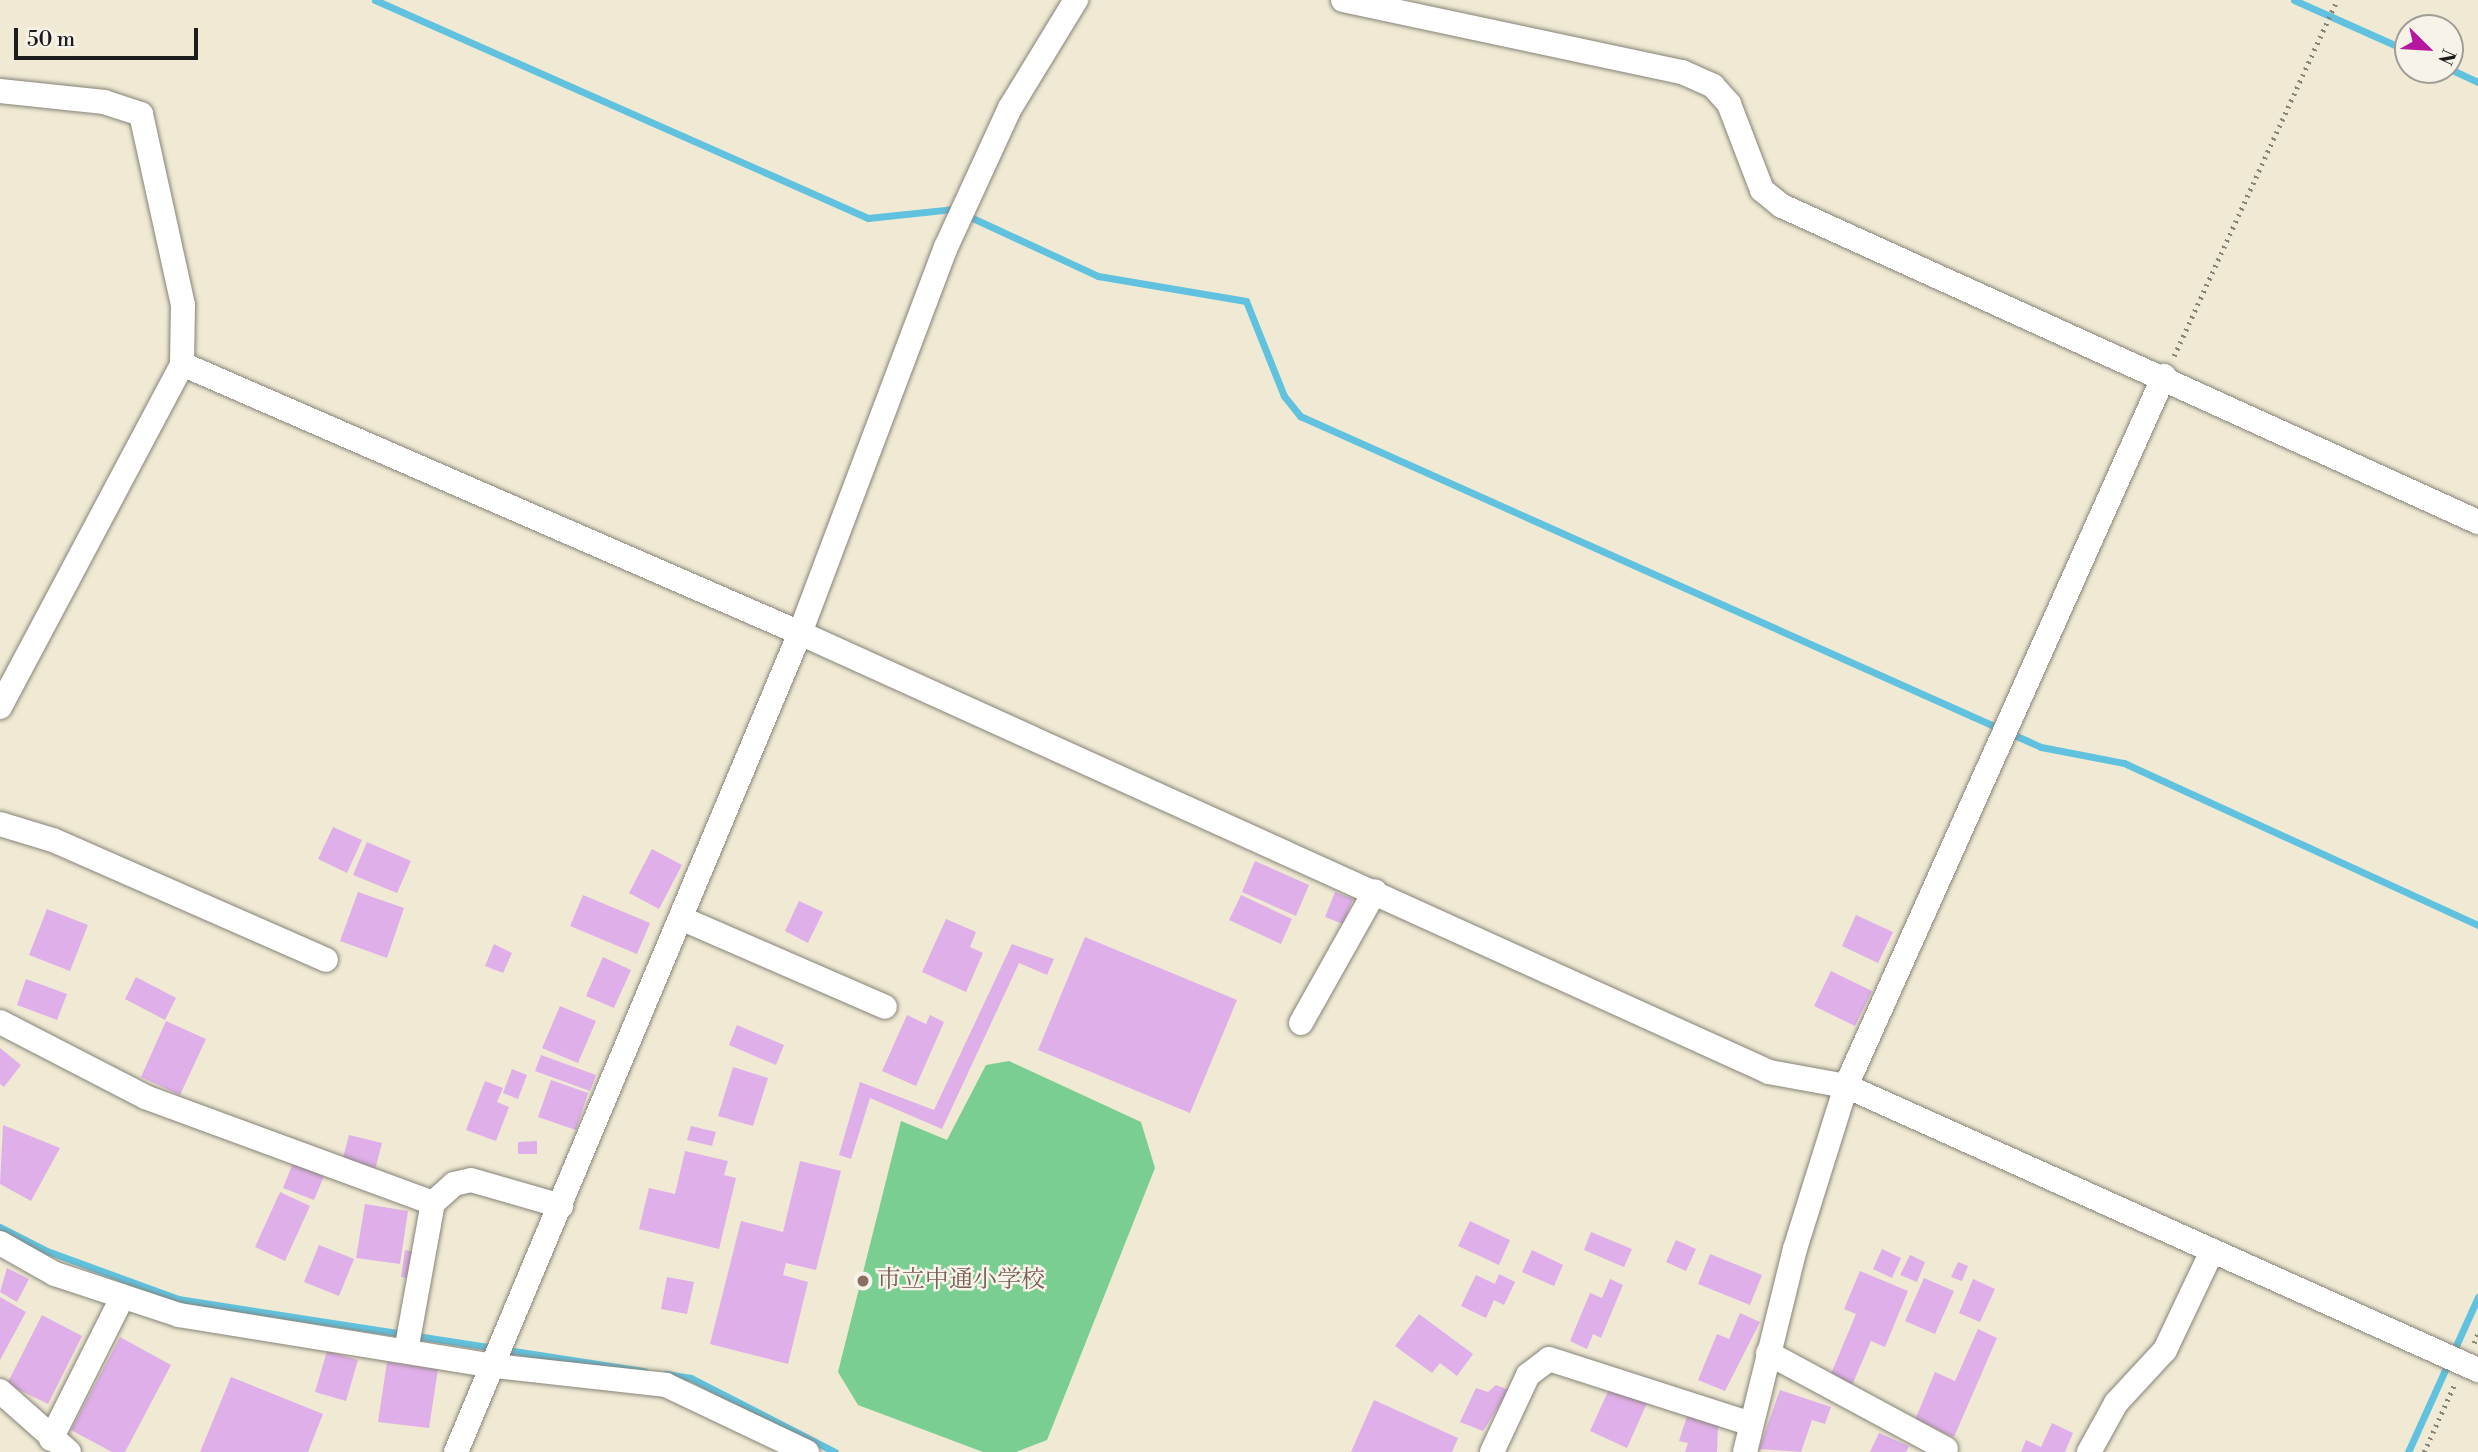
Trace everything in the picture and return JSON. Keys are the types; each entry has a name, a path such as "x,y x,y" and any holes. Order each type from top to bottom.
{"street":[{"path":"456,1452 800,633 946,247 1010,108 1076,0"},
{"path":"1343,0 1682,72 1713,86 1729,104 1762,190 1782,206 2164,376 2478,522"},
{"path":"0,91 104,102 141,114 183,305 182,364 0,707"},
{"path":"182,364 800,633 1375,891 1769,1072 1846,1086 2471,1367"},
{"path":"1745,1452 1768,1353 1846,1086 2164,376"},
{"path":"0,824 52,840 326,960"},
{"path":"1301,1023 1375,891"},
{"path":"682,919 885,1007"},
{"path":"0,1022 145,1097 432,1203"},
{"path":"407,1351 432,1203 454,1184 471,1180 561,1206"},
{"path":"0,1243 55,1274 178,1315 494,1366 666,1385 807,1452"},
{"path":"2089,1452 2116,1403 2165,1350 2212,1251"},
{"path":"0,1391 60,1446 122,1298"},
{"path":"1768,1353 1946,1449"},
{"path":"1492,1452 1528,1375 1549,1359 1751,1424"}],"path":[{"path":"2164,376 2336,1"},
{"path":"2424,1452 2471,1367 2478,1333"}],"green space":[{"path":"1009,1061 1141,1122 1155,1168 1047,1440 1016,1452 983,1452 858,1405 838,1372 901,1121 947,1140 986,1065"}],"building":[{"path":"333,827 362,840 347,873 318,859"},
{"path":"367,842 411,861 397,893 353,875"},
{"path":"652,849 682,865 659,909 629,893"},
{"path":"1255,861 1309,885 1296,916 1242,892"},
{"path":"358,892 404,908 387,958 340,941"},
{"path":"1335,892 1353,899 1343,924 1325,917"},
{"path":"583,895 650,923 637,954 570,926"},
{"path":"1241,895 1292,919 1281,944 1229,920"},
{"path":"799,901 823,912 808,943 785,931"},
{"path":"47,909 88,925 70,971 29,955"},
{"path":"1856,915 1893,932 1878,963 1842,946"},
{"path":"946,919 976,932 970,947 983,953 966,992 922,972"},
{"path":"1085,937 1237,1000 1190,1113 1038,1050"},
{"path":"494,944 512,953 503,973 485,966"},
{"path":"1012,944 1054,959 1047,975 1019,963 942,1129 870,1098 851,1159 839,1155 860,1082 934,1110"},
{"path":"603,957 631,970 614,1008 586,996"},
{"path":"1831,971 1872,991 1855,1026 1814,1006"},
{"path":"136,977 176,998 165,1020 125,999"},
{"path":"26,979 67,994 57,1020 17,1005"},
{"path":"560,1006 596,1021 578,1063 542,1048"},
{"path":"907,1015 926,1024 930,1015 944,1022 916,1086 882,1071"},
{"path":"166,1021 206,1039 180,1095 141,1077"},
{"path":"737,1025 784,1045 776,1065 729,1045"},
{"path":"0,1048 21,1065 4,1087 0,1084"},
{"path":"541,1055 596,1075 590,1091 535,1071"},
{"path":"733,1067 768,1078 753,1126 718,1116"},
{"path":"512,1069 527,1075 518,1099 503,1093"},
{"path":"551,1080 588,1093 576,1130 538,1117"},
{"path":"485,1081 503,1088 497,1102 509,1107 496,1141 466,1130"},
{"path":"3,1125 60,1148 31,1201 0,1184"},
{"path":"691,1126 716,1132 712,1146 687,1140"},
{"path":"349,1135 382,1143 375,1170 342,1162"},
{"path":"537,1141 537,1154 518,1154 518,1142"},
{"path":"685,1151 728,1161 724,1175 736,1178 719,1249 639,1229 649,1188 675,1194"},
{"path":"800,1161 841,1171 816,1270 786,1263 783,1275 808,1282 788,1364 710,1344 741,1221 783,1232"},
{"path":"293,1163 324,1176 314,1200 283,1188"},
{"path":"280,1192 310,1206 285,1261 255,1247"},
{"path":"365,1204 408,1211 400,1264 356,1258"},
{"path":"1470,1221 1510,1240 1499,1265 1458,1246"},
{"path":"1591,1232 1632,1249 1624,1267 1584,1250"},
{"path":"1676,1240 1696,1249 1686,1271 1666,1262"},
{"path":"319,1245 354,1259 339,1296 304,1282"},
{"path":"1882,1249 1901,1258 1892,1278 1873,1269"},
{"path":"405,1250 420,1253 415,1279 401,1277"},
{"path":"1532,1250 1563,1265 1554,1286 1522,1272"},
{"path":"1710,1254 1762,1275 1750,1305 1698,1284"},
{"path":"1910,1255 1925,1262 1917,1282 1900,1275"},
{"path":"1958,1262 1968,1266 1962,1281 1951,1277"},
{"path":"7,1268 29,1279 17,1302 0,1292"},
{"path":"1860,1271 1908,1291 1885,1347 1871,1341 1850,1390 1828,1381 1856,1314 1844,1309"},
{"path":"1499,1274 1515,1282 1504,1305 1494,1300 1486,1318 1461,1306 1476,1275 1495,1284"},
{"path":"667,1277 694,1282 687,1314 661,1309"},
{"path":"1924,1278 1954,1291 1935,1334 1905,1321"},
{"path":"1610,1279 1623,1285 1601,1338 1593,1334 1587,1349 1570,1341 1590,1293 1602,1298"},
{"path":"1973,1279 1995,1289 1980,1322 1959,1313"},
{"path":"0,1297 26,1312 0,1360"},
{"path":"1740,1313 1760,1322 1725,1391 1698,1380 1717,1334 1729,1339"},
{"path":"1419,1314 1473,1354 1457,1376 1440,1363 1432,1373 1395,1346"},
{"path":"42,1315 82,1336 48,1404 7,1384"},
{"path":"1978,1329 1997,1338 1954,1437 1915,1420 1935,1372 1955,1381"},
{"path":"120,1337 171,1365 125,1452 112,1452 71,1430"},
{"path":"327,1351 358,1360 346,1401 315,1392"},
{"path":"387,1362 438,1369 429,1428 378,1422"},
{"path":"231,1377 323,1414 308,1452 200,1452"},
{"path":"1496,1385 1509,1390 1483,1431 1460,1422 1476,1388 1488,1392"},
{"path":"1610,1387 1647,1403 1627,1448 1590,1431"},
{"path":"1780,1390 1831,1407 1825,1424 1812,1420 1801,1452 1759,1449"},
{"path":"1374,1400 1458,1438 1452,1452 1351,1452"},
{"path":"1687,1416 1718,1426 1717,1452 1685,1452 1688,1443 1679,1441"},
{"path":"2052,1423 2073,1433 2065,1452 2021,1452 2026,1440 2041,1447"},
{"path":"1879,1433 1909,1446 1906,1452 1870,1452"}],"waterway":[{"path":"375,0 868,218 953,209 1098,276 1246,301 1284,396 1300,416 2041,747 2124,763 2478,925"},
{"path":"2294,0 2394,45"},
{"path":"2464,76 2478,82"},
{"path":"0,1227 47,1251 178,1299 644,1371"},
{"path":"2408,1452 2478,1297"},
{"path":"666,1374 691,1378 835,1452"}],"place":[{"name":"市立中通小学校","path":"863,1281"}]}
